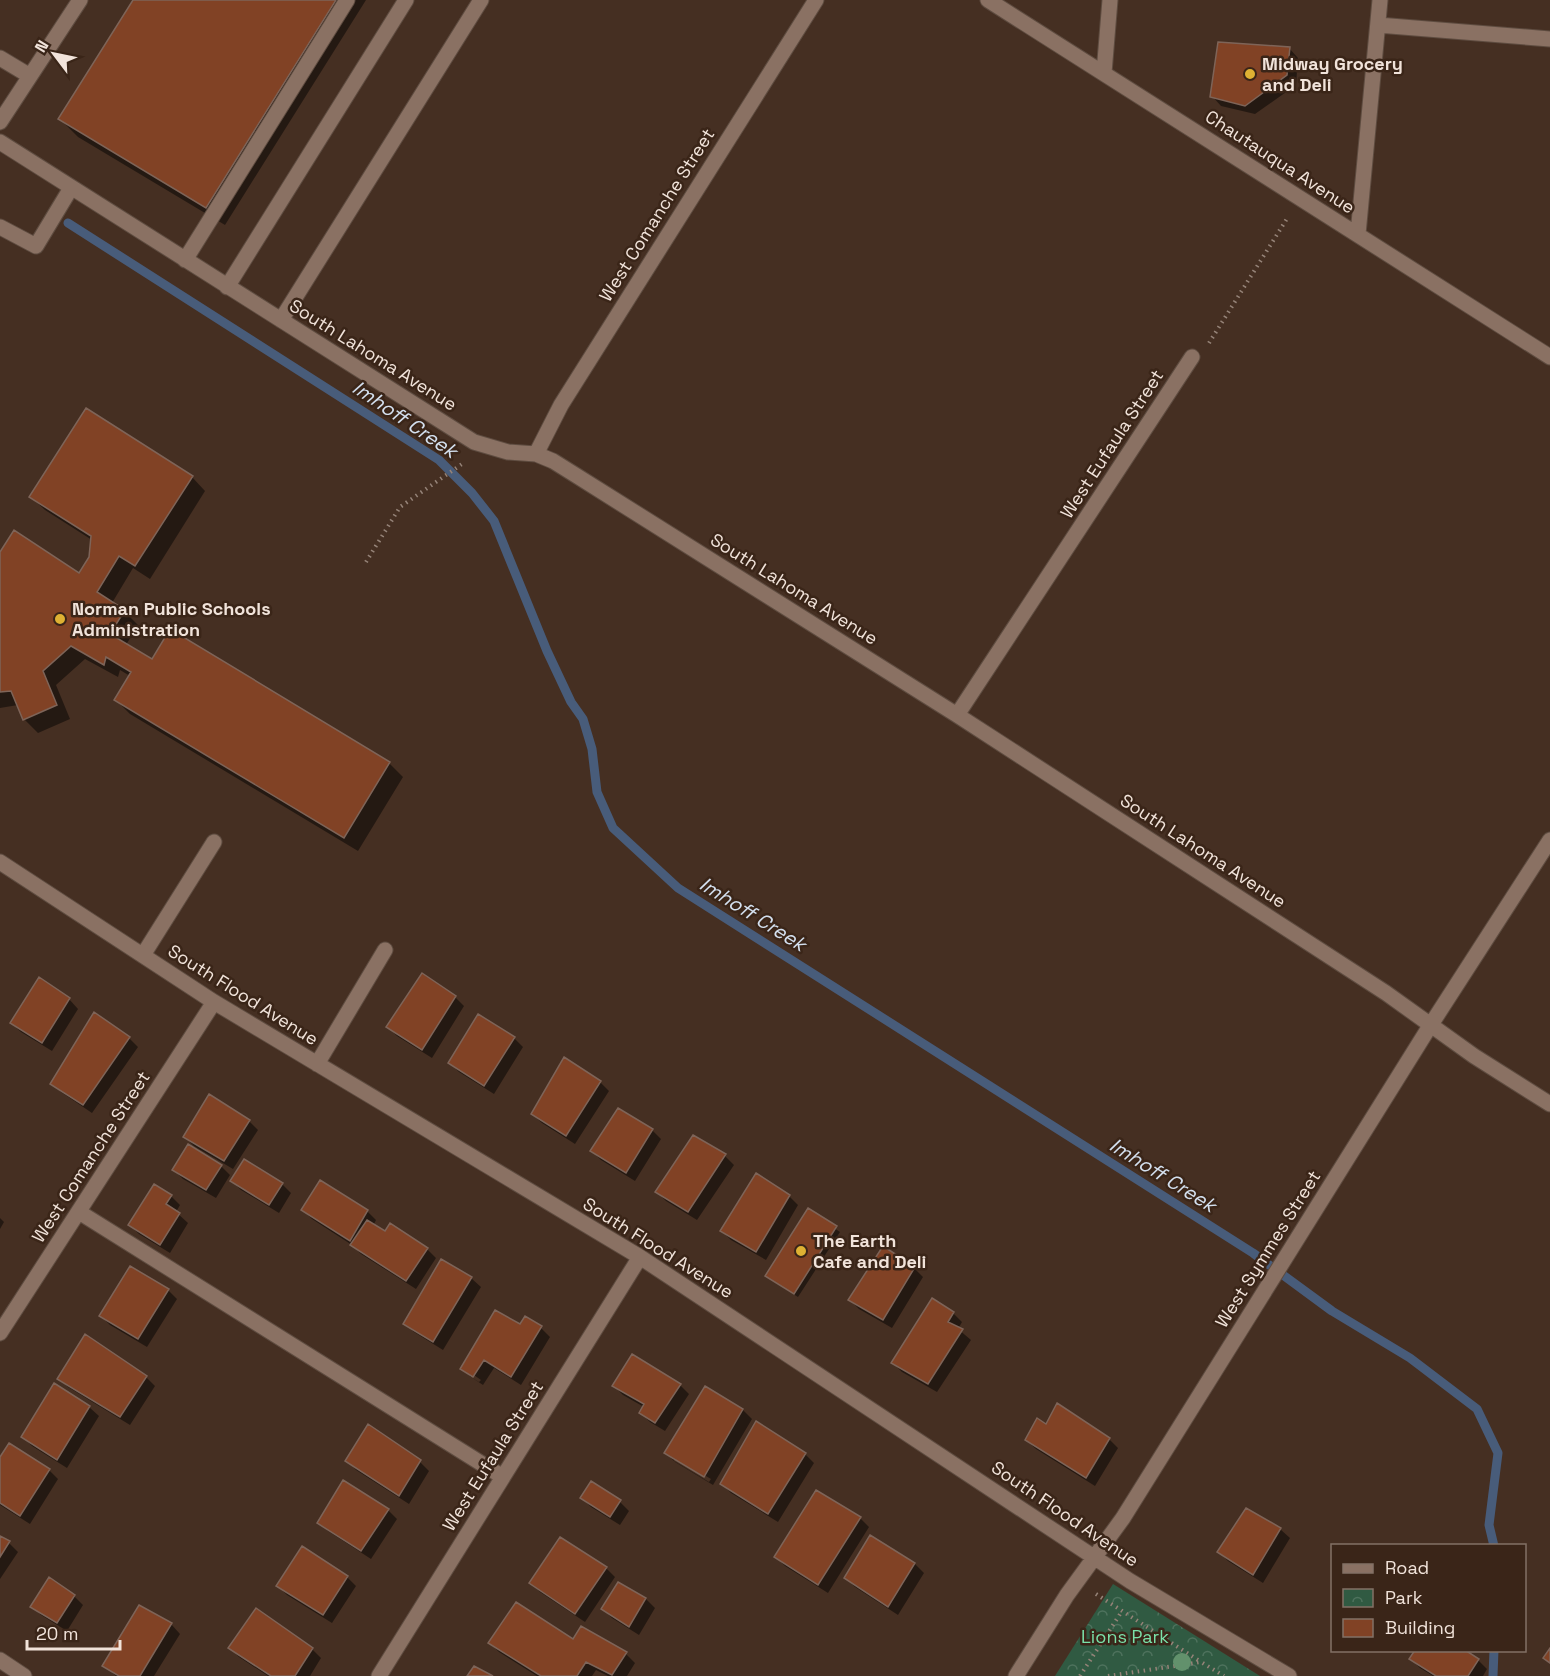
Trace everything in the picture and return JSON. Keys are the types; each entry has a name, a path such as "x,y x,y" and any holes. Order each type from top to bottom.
{"street":[{"path":"0,122 80,0"},
{"path":"185,260 347,0"},
{"path":"227,287 406,0"},
{"path":"281,320 481,0"},
{"name":"West Comanche Street","path":"536,454 561,405 816,0"},
{"name":"Chautauqua Avenue","path":"988,0 1550,357"},
{"path":"1104,73 1110,0"},
{"path":"1358,234 1380,0"},
{"path":"1378,25 1550,39"},
{"path":"0,58 30,76"},
{"name":"South Lahoma Avenue","path":"0,142 474,442 508,452 536,454 553,461 957,715 1386,993 1430,1026 1550,1104"},
{"path":"6,231 36,246 71,188"},
{"name":"West Eufaula Street","path":"957,715 1192,357"},
{"name":"West Symmes Street","path":"1016,1676 1077,1581 1123,1518 1430,1026 1550,840"},
{"path":"142,955 214,842"},
{"name":"South Flood Avenue","path":"0,862 214,1002 640,1257 1094,1558 1289,1676"},
{"path":"317,1064 385,950"},
{"name":"West Comanche Street","path":"0,1333 214,1002"},
{"path":"79,1212 503,1477"},
{"name":"West Eufaula Street","path":"379,1676 640,1257"},
{"path":"0,1660 24,1676"}],"path":[{"path":"1192,357 1209,344 1301,198"},
{"path":"366,562 400,507 460,465"},
{"path":"1077,1581 1224,1676"},
{"path":"1080,1676 1122,1611"},
{"path":"1108,1676 1202,1662"}],"green space":[{"name":"Lions Park","path":"1113,1584 1260,1676 1055,1676"}],"building":[{"path":"133,0 336,0 206,208 58,119"},
{"path":"1218,42 1290,47 1287,75 1245,106 1210,97"},
{"name":"Norman Public Schools Administration","path":"86,408 193,476 135,566 119,556 97,592 125,610 110,634 152,659 170,629 390,762 344,838 114,700 131,672 106,657 104,665 71,646 43,671 57,705 23,720 11,691 0,692 0,552 14,530 79,573 89,557 91,536 29,497"},
{"path":"422,973 456,996 422,1050 386,1027"},
{"path":"39,977 70,998 42,1043 10,1023"},
{"path":"94,1012 130,1037 83,1105 50,1084"},
{"path":"478,1014 515,1037 484,1086 448,1063"},
{"path":"564,1057 601,1081 566,1136 531,1114"},
{"path":"209,1094 250,1120 224,1161 183,1137"},
{"path":"618,1108 653,1129 626,1173 590,1151"},
{"path":"693,1135 726,1154 688,1212 655,1192"},
{"path":"188,1144 222,1165 206,1190 172,1170"},
{"path":"244,1159 283,1183 269,1205 230,1181"},
{"path":"756,1173 790,1195 756,1252 720,1231"},
{"path":"320,1180 368,1210 350,1241 301,1210"},
{"path":"154,1184 172,1195 166,1204 180,1213 160,1245 128,1225"},
{"name":"The Earth Cafe and Deli","path":"808,1208 837,1226 794,1294 765,1276"},
{"path":"367,1220 385,1231 390,1223 428,1248 406,1281 350,1245"},
{"path":"883,1246 915,1267 883,1320 848,1300"},
{"path":"441,1259 472,1277 433,1342 403,1324"},
{"path":"130,1266 169,1289 138,1339 99,1316"},
{"path":"932,1298 954,1312 948,1322 963,1329 928,1384 891,1363"},
{"path":"495,1310 520,1324 525,1316 542,1326 511,1377 484,1360 473,1377 460,1369"},
{"path":"85,1334 147,1376 120,1417 57,1379"},
{"path":"632,1354 681,1384 655,1423 639,1413 644,1404 612,1386"},
{"path":"54,1383 90,1406 57,1460 21,1437"},
{"path":"705,1386 743,1409 704,1477 664,1453"},
{"path":"1057,1403 1110,1438 1086,1478 1025,1440 1037,1418 1046,1424"},
{"path":"756,1421 806,1453 768,1514 720,1484"},
{"path":"368,1424 421,1460 399,1496 345,1461"},
{"path":"9,1443 50,1469 20,1516 0,1503 0,1457"},
{"path":"343,1480 389,1509 361,1551 317,1523"},
{"path":"591,1481 621,1500 610,1517 580,1498"},
{"path":"816,1490 861,1517 818,1585 774,1557"},
{"path":"1246,1508 1281,1528 1253,1575 1217,1552"},
{"path":"870,1535 915,1563 888,1607 844,1578"},
{"path":"0,1536 10,1541 0,1557"},
{"path":"560,1537 607,1567 575,1614 529,1583"},
{"path":"302,1546 348,1576 323,1615 276,1586"},
{"path":"49,1577 75,1595 57,1623 30,1607"},
{"path":"618,1582 646,1598 629,1627 601,1609"},
{"path":"516,1602 573,1639 581,1626 627,1652 612,1675 586,1662 577,1676 541,1676 488,1643"},
{"path":"139,1605 172,1623 140,1676 119,1676 102,1666"},
{"path":"256,1608 313,1648 295,1676 271,1676 228,1648"},
{"path":"1550,1648 1550,1663 1543,1658"},
{"path":"1414,1652 1468,1652 1479,1659 1468,1676 1436,1676 1409,1659"},
{"path":"474,1666 493,1676 467,1676"}],"waterway":[{"name":"Imhoff Creek","path":"68,223 439,460 472,493 494,521 547,651 571,702 583,719 592,749 597,792 613,828 678,888 1253,1253 1332,1311 1410,1358 1477,1409 1498,1453 1489,1525 1494,1544"},
{"name":"Imhoff Creek","path":"1493,1676 1494,1652"}],"place":[{"name":"Midway Grocery and Deli","path":"1250,74"},
{"name":"Norman Public Schools Administration","path":"60,619"},
{"name":"The Earth Cafe and Deli","path":"801,1251"}]}
